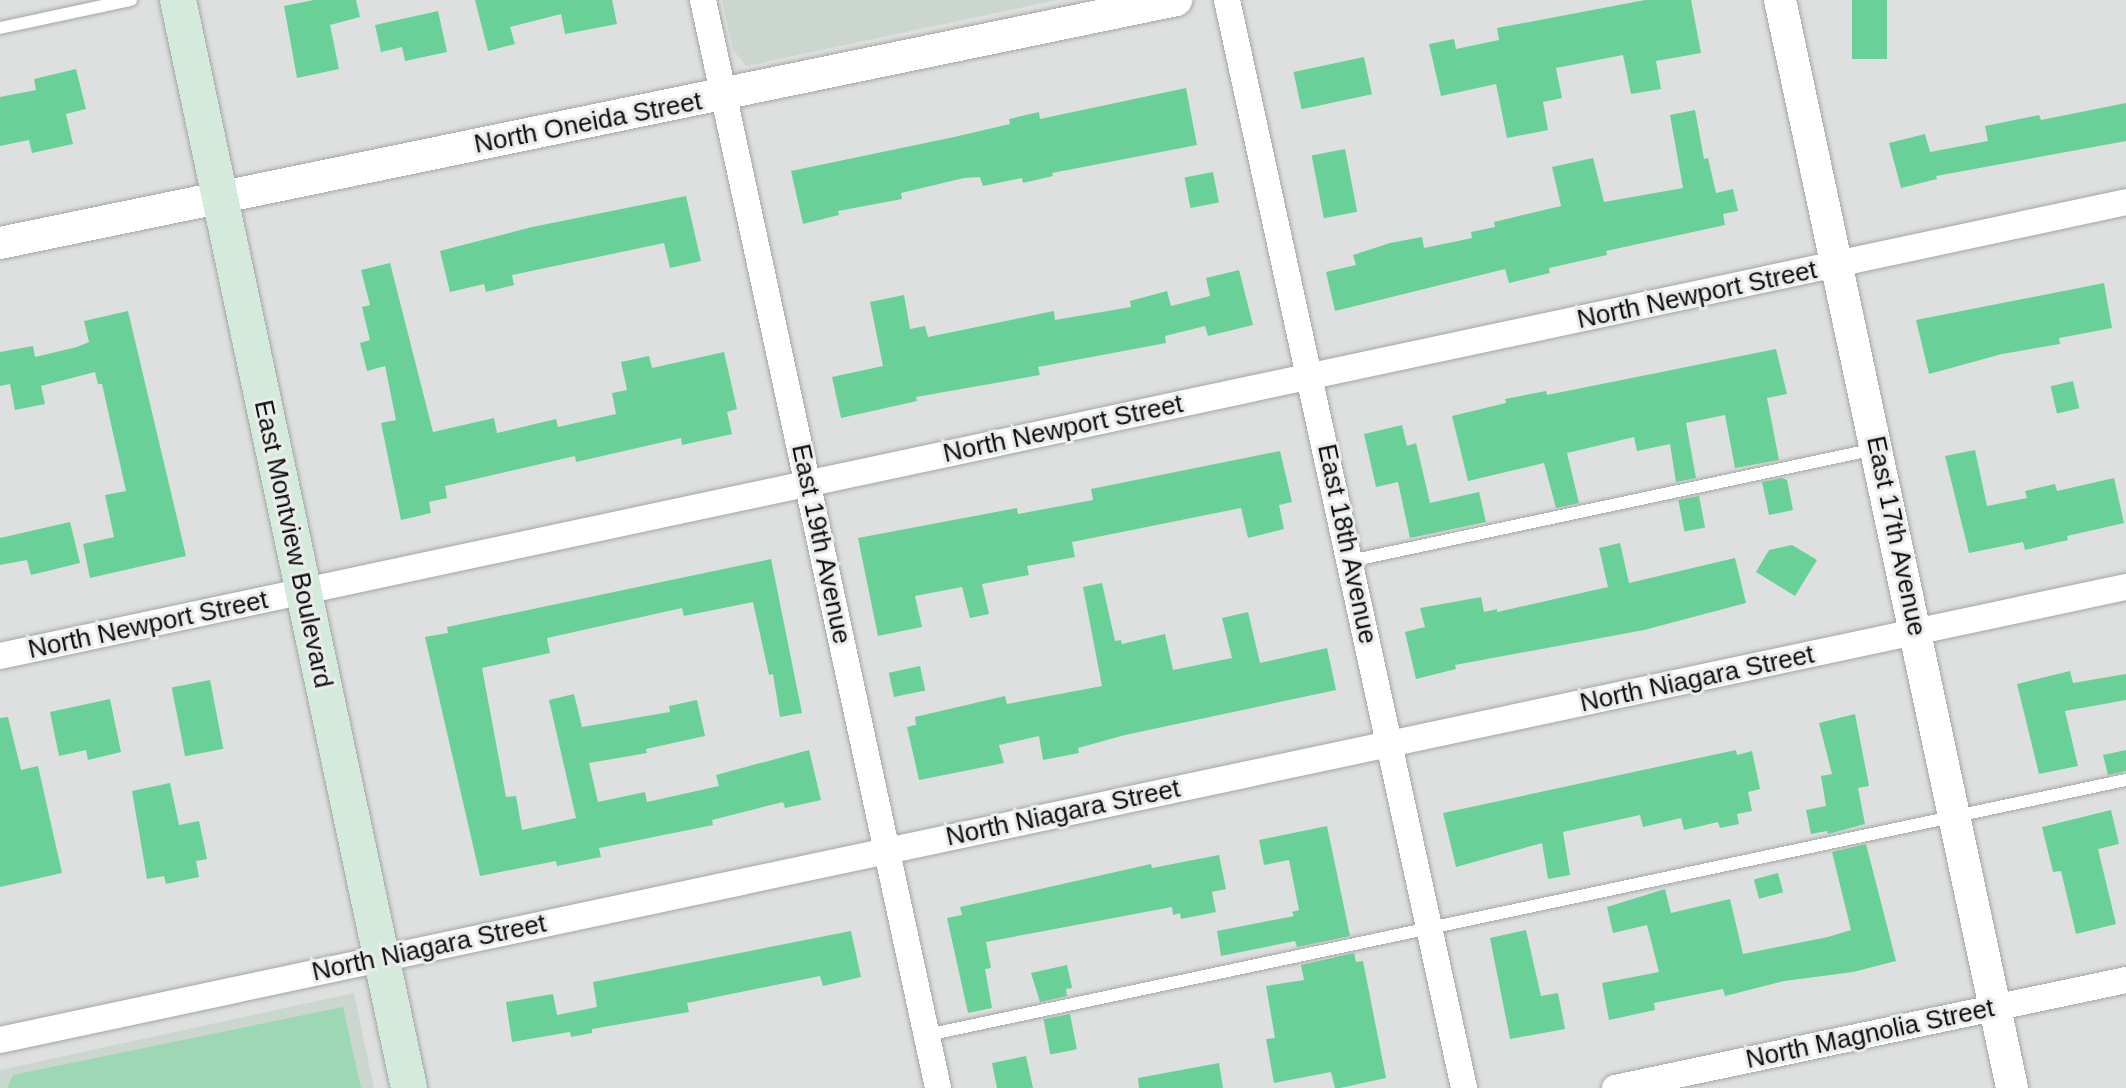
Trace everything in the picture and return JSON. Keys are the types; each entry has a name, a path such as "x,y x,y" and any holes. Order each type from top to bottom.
{"main road":[{"name":"East Montview Boulevard","path":"178,0 409,1088"}],"street":[{"name":"East 19th Avenue","path":"703,0 938,1088"},
{"name":"North Oneida Street","path":"0,243 1176,0"},
{"name":"East 18th Avenue","path":"1227,0 1464,1088"},
{"name":"East 17th Avenue","path":"1780,0 2012,1083"},
{"name":"North Newport Street","path":"0,656 302,594 2126,202"},
{"name":"North Niagara Street","path":"0,1040 2126,587"},
{"name":"North Magnolia Street","path":"1615,1088 2126,980"}],"lane":[{"path":"0,28 131,0"},
{"path":"1350,561 1877,449"},
{"path":"927,1035 2126,780"}],"shaded area":[{"path":"722,0 1057,0 746,66 733,50"},
{"path":"354,993 374,1088 0,1088 0,1070"}],"green space":[{"path":"343,1007 361,1088 7,1088 13,1075"}],"building":[{"path":"314,0 356,0 360,17 330,25 339,69 297,78 284,6"},
{"path":"475,0 612,0 617,24 565,34 561,14 510,27 515,44 488,51"},
{"path":"1645,0 1691,0 1701,53 1656,61 1661,89 1631,94 1623,55 1556,68 1562,98 1543,102 1548,130 1507,138 1496,84 1441,96 1429,44 1454,39 1456,49 1499,40 1497,28"},
{"path":"1852,0 1887,0 1887,59 1852,59"},
{"path":"438,11 447,52 405,61 402,47 381,52 375,25"},
{"path":"1364,57 1372,94 1301,109 1294,72"},
{"path":"76,69 86,109 66,114 73,144 32,153 29,140 0,146 0,97 36,90 34,79"},
{"path":"1186,88 1197,145 1052,173 1053,176 1023,183 1022,178 983,186 980,177 964,178 901,193 902,199 838,211 839,215 803,224 791,171 1010,124 1009,119 1039,112 1040,119"},
{"path":"2126,103 2126,141 1936,176 1937,179 1901,188 1889,143 1925,134 1930,152 1988,141 1985,126 2039,115 2041,120"},
{"path":"1695,110 1704,159 1708,158 1716,193 1733,189 1738,211 1723,214 1725,225 1606,251 1607,255 1549,268 1550,273 1509,283 1505,269 1335,311 1326,272 1356,265 1353,255 1422,237 1424,248 1472,238 1471,232 1495,227 1494,222 1561,206 1552,167 1593,158 1604,202 1683,188 1670,115"},
{"path":"1345,149 1357,212 1324,218 1312,155"},
{"path":"1213,172 1219,202 1190,208 1185,178"},
{"path":"686,196 701,261 670,268 664,243 512,275 514,285 486,292 484,284 450,292 440,251 532,227"},
{"path":"390,263 433,432 494,418 497,433 556,419 558,427 616,414 612,393 627,390 621,362 649,356 652,368 724,352 737,409 727,412 732,434 682,445 681,438 576,462 575,456 445,486 447,498 429,502 431,513 401,520 381,423 396,420 385,366 367,371 360,343 370,340 362,307 370,305 361,270"},
{"path":"1239,270 1253,325 1208,336 1205,326 1165,336 1166,343 1038,367 1040,375 916,397 917,401 841,418 832,377 883,366 870,302 904,295 910,329 925,326 928,337 1054,311 1055,320 1131,307 1130,301 1167,291 1171,306 1210,296 1206,278"},
{"path":"2104,283 2112,328 2059,338 2060,344 2002,354 1929,374 1916,320"},
{"path":"128,311 186,556 90,578 83,544 114,537 105,495 126,491 102,384 98,384 95,372 41,386 45,404 15,410 10,384 0,386 0,352 33,346 35,357 77,347 89,342 84,321"},
{"path":"1776,349 1787,394 1767,398 1779,460 1735,468 1725,415 1686,423 1696,478 1676,482 1670,444 1637,451 1634,437 1567,453 1579,503 1556,508 1544,463 1468,481 1452,416 1506,403 1505,399 1546,391 1547,395"},
{"path":"2073,381 2079,408 2057,413 2051,386"},
{"path":"1402,425 1407,446 1416,443 1430,503 1479,492 1486,522 1410,538 1398,482 1376,487 1364,434"},
{"path":"1975,450 1987,506 2027,498 2025,491 2055,484 2057,491 2114,478 2124,523 2067,536 2068,540 2025,550 2023,542 1969,553 1945,456"},
{"path":"1280,451 1292,502 1279,505 1284,529 1248,538 1241,508 1072,542 1075,557 1027,566 1029,575 982,584 989,614 970,618 962,587 915,596 922,627 878,636 858,538 1017,508 1018,514 1093,500 1091,489"},
{"path":"1787,480 1793,510 1769,515 1762,482"},
{"path":"1699,496 1705,527 1684,531 1678,500"},
{"path":"70,522 80,563 31,575 27,560 0,565 0,538"},
{"path":"1620,543 1629,583 1735,558 1746,603 1644,630 1455,665 1456,669 1416,679 1405,632 1425,627 1420,608 1481,597 1484,612 1497,609 1497,612 1608,587 1599,548"},
{"path":"1792,545 1817,560 1795,596 1756,572 1769,550"},
{"path":"771,559 802,713 780,717 773,674 769,675 753,602 684,616 682,608 547,638 550,653 482,668 506,797 516,796 522,830 576,818 549,700 574,694 582,727 670,712 669,706 697,700 705,736 646,749 647,753 589,763 598,802 645,792 647,802 719,786 716,775 809,750 821,800 785,808 783,802 712,820 713,825 599,848 601,857 557,866 556,861 480,876 425,637 448,633 447,627"},
{"path":"1102,583 1115,641 1121,640 1122,644 1165,634 1173,670 1232,658 1222,618 1248,612 1260,663 1327,648 1336,690 1125,735 1078,748 1079,753 1043,760 1039,736 999,745 1004,763 919,780 907,727 916,725 915,717 1005,696 1007,704 1102,686 1083,587"},
{"path":"920,666 925,690 894,697 889,673"},
{"path":"2070,671 2073,683 2126,674 2126,700 2065,711 2078,766 2039,774 2017,684"},
{"path":"210,680 223,749 185,756 172,687"},
{"path":"110,699 121,752 88,760 86,750 59,756 50,712"},
{"path":"1855,714 1869,786 1858,788 1865,824 1828,834 1827,831 1811,834 1806,810 1826,806 1821,776 1832,774 1819,723"},
{"path":"8,717 21,770 38,766 62,873 0,887 0,718"},
{"path":"1736,750 1737,755 1752,751 1760,789 1748,792 1752,811 1737,814 1739,824 1720,828 1718,822 1684,830 1681,818 1643,827 1640,815 1563,832 1570,875 1548,879 1542,843 1456,867 1443,813"},
{"path":"2126,750 2126,771 2108,775 2103,755"},
{"path":"170,783 179,825 199,821 207,859 196,861 199,877 166,884 164,876 147,879 132,791"},
{"path":"2111,810 2119,844 2098,849 2116,924 2076,934 2061,871 2053,872 2042,827"},
{"path":"1327,826 1350,936 1297,947 1295,941 1221,956 1217,931 1294,916 1292,912 1299,910 1289,860 1264,865 1259,840"},
{"path":"1866,844 1896,961 1853,972 1784,981 1725,996 1723,989 1654,1003 1655,1010 1609,1020 1602,983 1659,972 1647,925 1613,933 1607,907 1665,889 1671,913 1730,899 1743,954 1828,937 1851,930 1832,852"},
{"path":"1219,855 1226,889 1212,892 1216,912 1181,919 1180,913 1173,915 1172,907 986,942 991,968 985,969 992,1008 968,1013 947,918 962,915 960,907 1151,864 1152,868"},
{"path":"1778,873 1783,892 1759,899 1754,879"},
{"path":"1526,930 1541,996 1558,993 1565,1029 1510,1039 1490,938"},
{"path":"851,931 861,977 823,986 820,976 687,1003 689,1012 592,1029 592,1033 571,1037 570,1032 512,1042 506,1002 553,994 557,1015 597,1007 593,982"},
{"path":"1354,953 1356,962 1363,961 1386,1078 1335,1088 1331,1072 1274,1083 1266,1039 1275,1038 1266,986 1304,980 1301,965"},
{"path":"1067,965 1072,988 1066,989 1067,996 1040,1002 1031,973"},
{"path":"1070,1014 1077,1049 1050,1054 1043,1019"},
{"path":"1026,1056 1033,1088 997,1088 992,1063"},
{"path":"1219,1063 1223,1088 1139,1088 1138,1078"}]}
